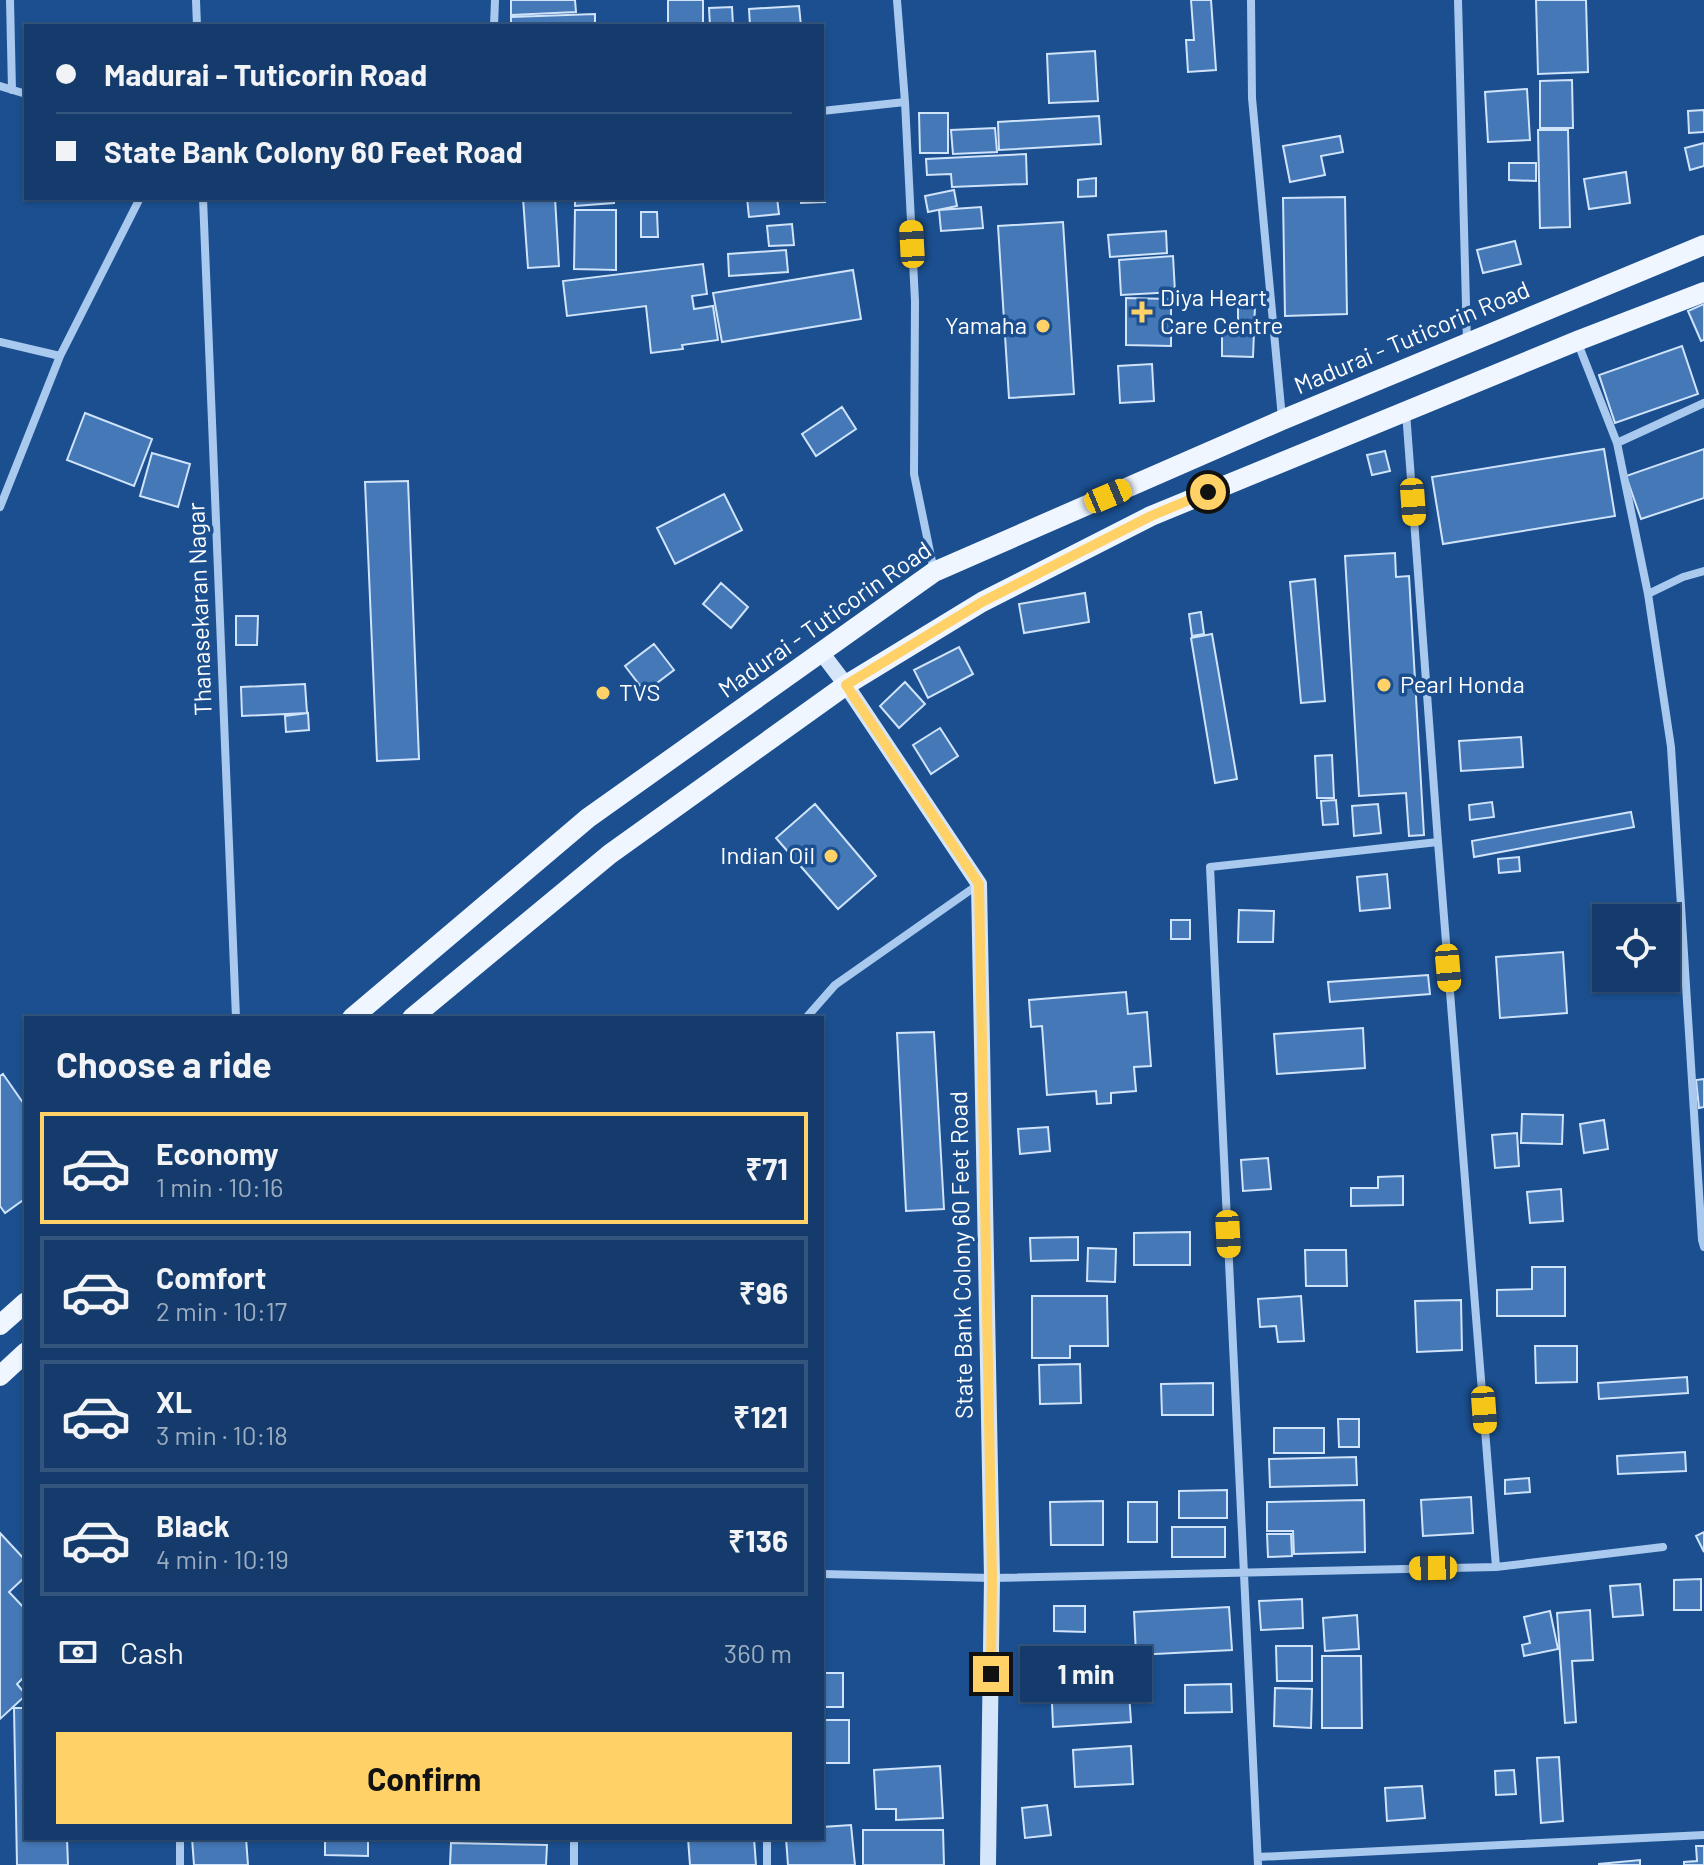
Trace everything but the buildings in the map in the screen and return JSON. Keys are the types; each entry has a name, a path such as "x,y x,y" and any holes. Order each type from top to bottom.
{"main road":[{"name":"Madurai - Tuticorin Road","path":"354,1016 588,818 934,572 1282,420 1704,245"},
{"path":"414,1016 610,854 846,685 982,602 1151,516 1406,410 1704,292"},
{"path":"0,1325 24,1304"},
{"path":"0,1376 24,1354"}],"street":[{"path":"10,0 12,90"},
{"path":"196,0 197,24"},
{"path":"494,24 495,0"},
{"path":"897,0 915,301 914,474 934,572"},
{"path":"1251,0 1252,98 1282,420"},
{"path":"1458,0 1467,344"},
{"path":"0,86 24,93"},
{"path":"824,111 905,102"},
{"path":"0,507 60,356 139,200"},
{"name":"Thanasekaran Nagar","path":"203,200 236,1016"},
{"path":"1577,341 1617,443 1648,594 1671,747 1703,1242"},
{"path":"0,342 60,356"},
{"path":"1617,443 1704,403"},
{"path":"1406,410 1496,1567"},
{"path":"1648,594 1683,577 1704,571"},
{"path":"808,1016 835,985 979,884 821,652"},
{"path":"1438,842 1210,867 1258,1861 1704,1835"},
{"name":"State Bank Colony 60 Feet Road","path":"979,884 992,1578 988,1865"},
{"path":"824,1574 992,1578 1496,1567 1663,1547"},
{"path":"180,1840 180,1865"},
{"path":"574,1840 574,1865"},
{"path":"767,1840 767,1865"}],"place":[{"name":"Diya Heart Care Centre","path":"1142,312"},
{"name":"Yamaha","path":"1043,326"},
{"name":"Pearl Honda","path":"1384,685"},
{"name":"TVS","path":"603,693"},
{"name":"Indian Oil","path":"831,856"}],"route":[{"path":"991,1674 992,1578 979,884 846,685 982,602 1151,516 1208,492"}]}
